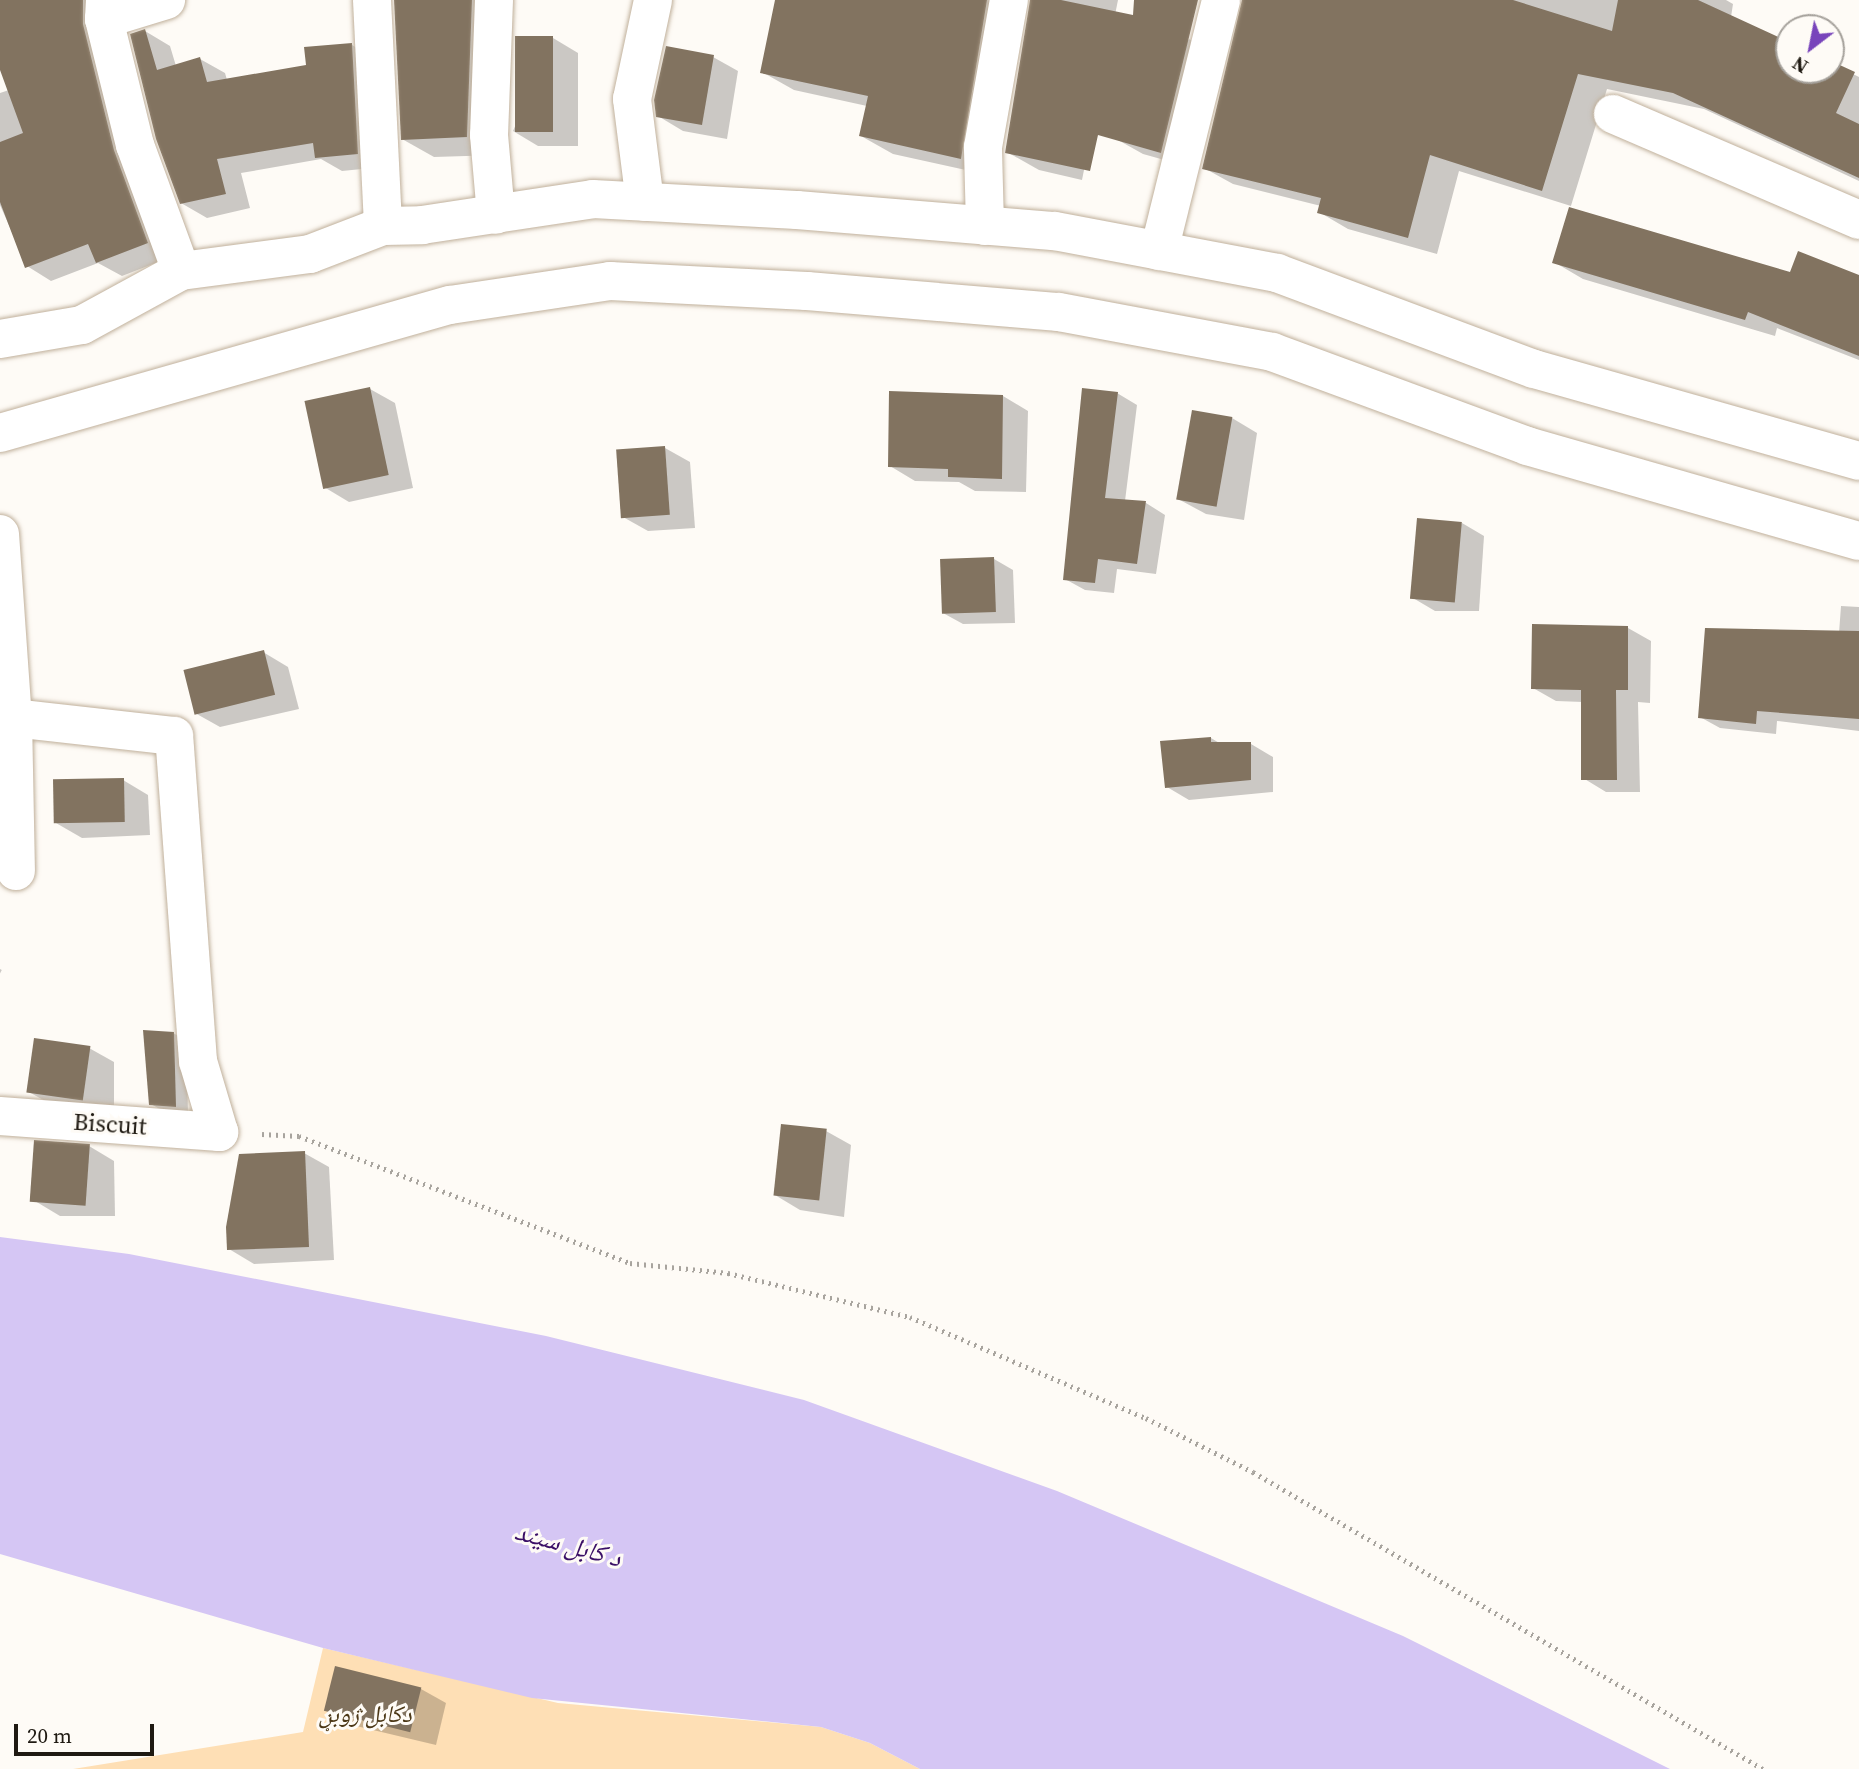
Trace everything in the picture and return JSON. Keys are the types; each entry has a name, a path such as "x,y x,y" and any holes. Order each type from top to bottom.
{"main road":[{"path":"166,0 104,9 135,145 181,271"},
{"path":"372,0 383,226"},
{"path":"494,0 489,135 496,215"},
{"path":"645,202 632,99 653,0"},
{"path":"985,226 983,147 1009,0"},
{"path":"1159,251 1221,0"},
{"path":"1613,114 1859,220"},
{"path":"0,339 82,325 181,271 310,254 383,226 496,215 593,199 645,202 1055,231 1277,273 1534,369 1859,461"},
{"path":"0,433 450,305 610,281 807,291 1059,312 1272,352 1527,446 1859,541"},
{"path":"0,534 13,718 16,871"},
{"path":"13,718 174,736 198,1061 219,1132"},
{"name":"Biscuit","path":"0,1116 219,1132"}],"path":[{"path":"219,1132 299,1136 630,1263 728,1273 910,1317 1146,1418 1254,1472 1763,1769"}],"green space":[{"name":"دکابل ژوبڼ","path":"323,1648 558,1703 821,1727 870,1743 920,1769 73,1769 303,1732"}],"water":[{"name":"د کابل سيند","path":"0,1237 129,1254 546,1336 804,1400 1057,1491 1403,1636 1670,1769 920,1769 870,1743 821,1727 532,1698 323,1648 0,1554"}],"building":[{"path":"0,0 83,0 83,24 114,150 148,243 96,263 88,244 25,268 0,202 0,142 23,133 0,70"},
{"path":"394,0 472,0 467,137 401,140"},
{"path":"775,0 987,0 961,159 859,136 868,96 760,73"},
{"path":"1030,0 1061,0 1133,15 1134,0 1198,0 1161,153 1098,135 1090,171 1005,153"},
{"path":"1242,0 1513,0 1612,31 1618,0 1698,0 1775,36 1775,84 1845,84 1845,67 1855,72 1836,113 1859,124 1859,178 1673,93 1578,74 1542,191 1430,155 1408,238 1317,213 1321,198 1202,169"},
{"path":"145,29 157,70 200,57 207,82 306,65 304,47 352,43 358,154 315,158 313,143 217,159 226,194 180,204 156,139 130,34"},
{"path":"515,36 553,36 553,132 515,132"},
{"path":"666,46 714,55 702,125 656,117 654,100"},
{"path":"1569,207 1790,272 1798,251 1859,275 1859,356 1748,312 1745,320 1552,263"},
{"path":"370,387 389,475 323,489 304,401"},
{"path":"1082,388 1118,392 1105,498 1146,501 1137,564 1098,559 1095,583 1063,580"},
{"path":"889,391 1003,395 1002,479 948,477 948,469 888,467"},
{"path":"1192,410 1232,417 1217,507 1176,500"},
{"path":"665,446 670,515 621,518 616,449"},
{"path":"1417,518 1462,522 1455,603 1410,599"},
{"path":"994,557 996,612 942,614 940,559"},
{"path":"1532,624 1628,626 1628,690 1616,690 1617,780 1581,780 1581,690 1531,689"},
{"path":"1705,628 1859,631 1859,719 1757,711 1756,724 1698,718"},
{"path":"264,650 275,695 195,715 183,670"},
{"path":"1211,737 1211,742 1251,742 1251,780 1165,788 1160,741"},
{"path":"124,778 125,822 54,823 53,779"},
{"path":"143,1030 174,1032 176,1107 149,1105"},
{"path":"34,1038 90,1046 83,1100 26,1092"},
{"path":"781,1124 827,1129 819,1200 773,1196"},
{"path":"34,1140 90,1144 86,1206 30,1202"},
{"path":"305,1151 309,1247 227,1250 226,1227 239,1154"},
{"path":"335,1666 421,1688 410,1732 324,1711"}]}
